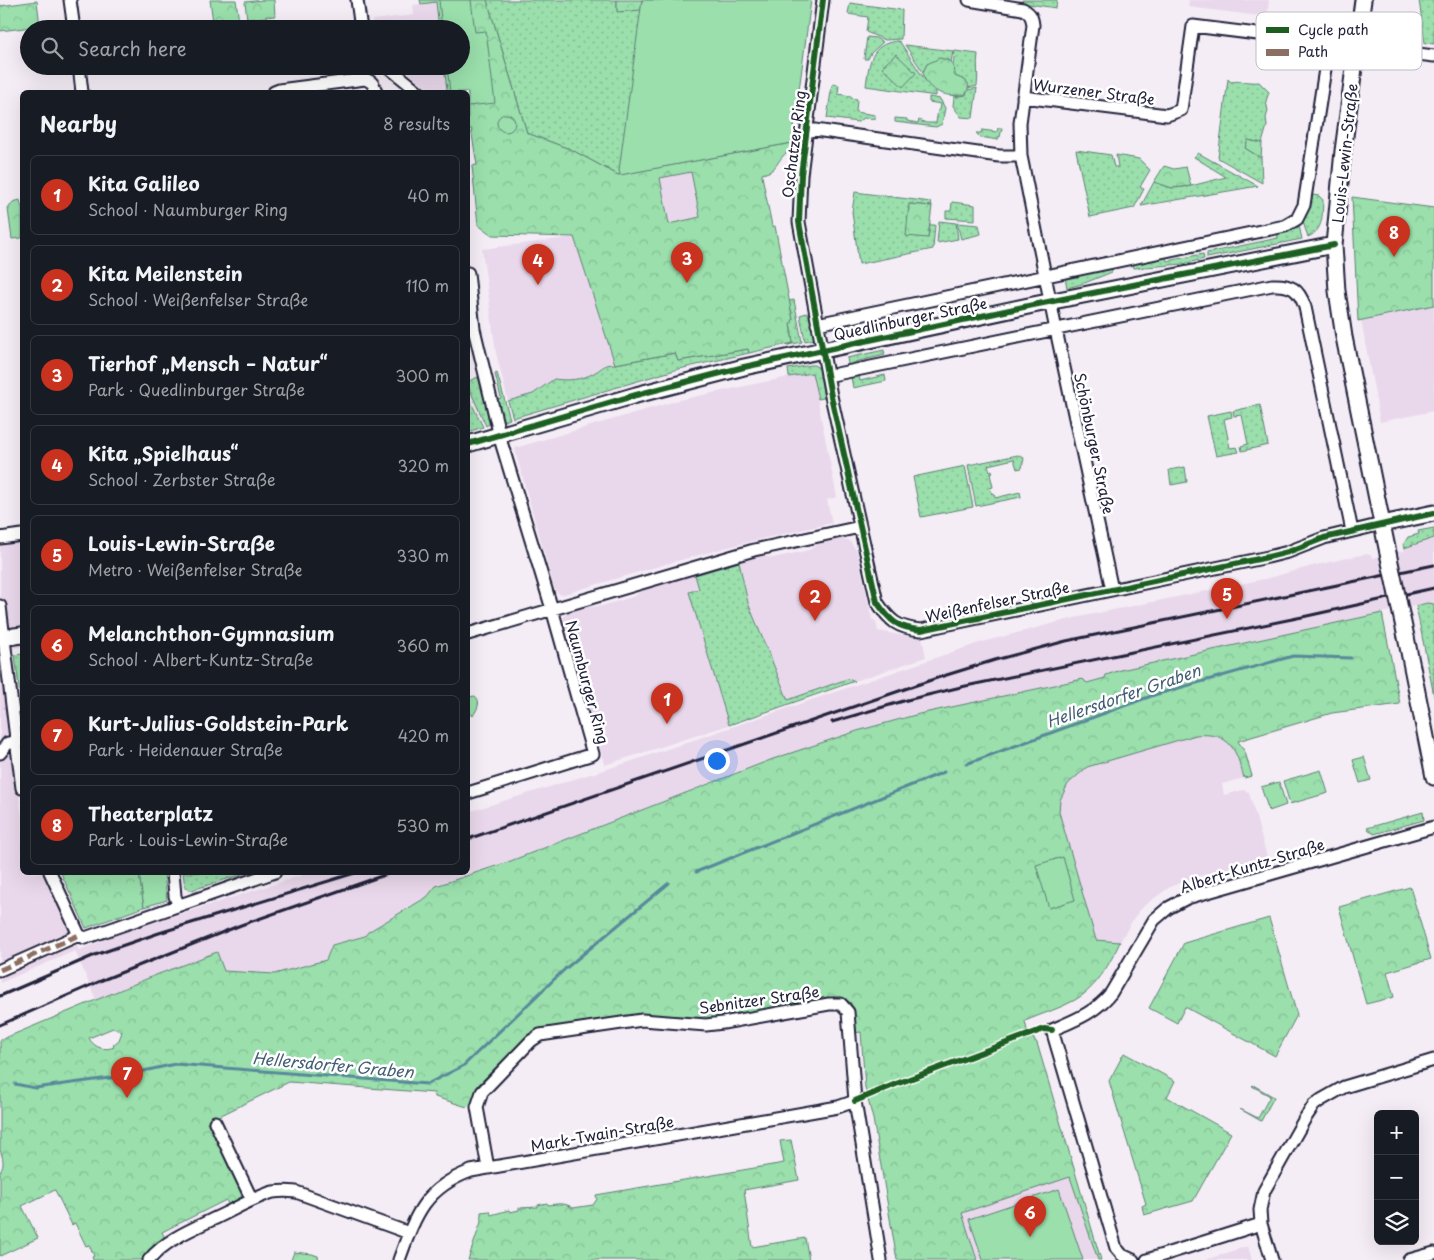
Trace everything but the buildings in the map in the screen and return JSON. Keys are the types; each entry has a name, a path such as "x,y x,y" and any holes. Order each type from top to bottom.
{"street":[{"path":"70,0 73,20"},
{"path":"357,0 360,20"},
{"name":"Oschatzer Ring","path":"822,350 798,222 799,196 823,0"},
{"path":"969,0 1024,9 1030,13 1033,25 1023,97 1020,130 1021,156 1050,302"},
{"name":"Wurzener Straße","path":"1023,97 1167,115 1181,110 1193,26 1256,34"},
{"name":"Louis-Lewin-Straße","path":"1299,216 1304,204 1325,70"},
{"name":"Louis-Lewin-Straße","path":"1354,70 1343,151 1334,246 1338,291 1344,337 1434,777"},
{"path":"79,75 82,90"},
{"path":"396,75 412,90"},
{"path":"279,90 365,79 375,86 376,90"},
{"name":"Oschatzer Ring","path":"808,129 999,156 1021,156"},
{"name":"Quedlinburger Straße","path":"817,324 1285,226 1299,216"},
{"name":"Quedlinburger Straße","path":"470,443 636,395 744,367 1050,302 1334,246"},
{"path":"828,376 1272,285 1281,285 1295,289 1302,298 1305,307 1352,532"},
{"name":"Naumburger Ring","path":"470,292 474,329 507,463 552,609 593,754 470,792"},
{"name":"Schönburger Straße","path":"1050,302 1112,590"},
{"name":"Weißenfelser Straße","path":"822,350 877,602 887,617 907,629 920,630 1268,557 1288,552 1324,538 1382,524"},
{"path":"1382,524 1434,513"},
{"name":"Naumburger Ring","path":"470,633 754,550 860,527"},
{"path":"0,538 20,535"},
{"path":"0,606 2,637 20,770"},
{"path":"2,637 20,635"},
{"path":"0,752 8,743 17,742"},
{"name":"Albert-Kuntz-Straße","path":"1133,1260 1122,1255 1116,1248 1052,1030 1080,1018 1094,1010 1104,1001 1111,993 1154,920 1168,908 1187,898 1434,827"},
{"path":"51,875 79,935 85,938 266,875"},
{"path":"173,875 175,896 178,905"},
{"path":"0,970 79,935"},
{"name":"Sebnitzer Straße","path":"488,1168 477,1107 482,1092 531,1041 546,1034 642,1020 706,1025 829,1004 842,1004 848,1012 855,1101 881,1260"},
{"path":"1272,1260 1261,1224 1260,1210 1264,1190 1314,1105 1344,1087 1434,1060"},
{"name":"Mark-Twain-Straße","path":"400,1260 420,1209 435,1190 458,1176 488,1168 838,1107 855,1101"},
{"path":"215,1122 252,1200"},
{"path":"149,1260 162,1247 180,1235 252,1200 274,1192 296,1192 409,1233"},
{"path":"1148,1260 1261,1224"},
{"path":"1409,1260 1434,1253"}],"shaded area":[{"path":"1189,0 1269,0 1268,12 1256,12 1256,16 1188,7"},
{"path":"436,2 438,20 372,20 414,15 413,5"},
{"path":"412,75 445,75 447,90 430,90"},
{"path":"691,172 700,217 669,224 660,178"},
{"path":"574,237 615,364 606,364 593,374 574,380 563,381 554,379 533,394 508,401 496,353 482,249"},
{"path":"1434,305 1434,411 1380,422 1361,320"},
{"path":"812,372 837,497 827,500 832,523 740,544 561,595 555,591 515,448 679,400"},
{"path":"1434,538 1434,604 1427,603 1121,670 1101,680 1086,683 1083,679 919,714 857,731 733,774 508,862 470,875 470,811 626,763 982,642 1074,618 1269,578 1365,554 1371,555 1372,558 1404,551 1404,548"},
{"path":"841,539 849,540 857,551 872,619 876,622 878,631 922,637 926,657 855,681 847,679 788,700 748,603 739,562 754,557 773,558 809,550 820,543"},
{"path":"20,540 20,647 0,650 0,543"},
{"path":"695,575 699,589 689,592 729,725 605,765 563,624 564,616 572,610 583,607 602,606 635,596 645,588"},
{"path":"0,661 20,805 20,875 46,875 79,950 127,931 303,875 469,875 436,886 427,897 368,932 365,936 332,945 326,960 274,974 224,971 217,952 96,1000 75,951 0,983"},
{"path":"1206,734 1224,739 1231,744 1238,757 1244,778 1222,784 1224,795 1243,790 1249,792 1267,857 1184,881 1170,887 1145,905 1135,916 1120,942 1096,941 1059,812 1060,800 1068,784 1087,767 1196,735"},
{"path":"1070,1176 1098,1260 977,1260 961,1213"},
{"path":"1248,1246 1252,1260 1205,1260"}],"green space":[{"path":"210,0 236,0 239,20 213,20"},
{"path":"274,0 275,16 247,19 245,2"},
{"path":"420,0 487,0 527,133 572,150 618,175 792,143 790,149 775,167 762,174 762,176 772,226 775,226 793,320 790,324 793,343 749,353 748,349 678,361 675,353 615,364 574,237 492,235 478,225 472,166 477,165 470,129 470,90 447,90 445,75 470,75 470,20 438,20 436,2 421,4","holes":["691,172 700,217 669,224 660,178"]},
{"path":"439,0 471,0 475,32 486,31 495,103 470,106 470,90 450,90 448,75 470,75 470,20 441,20"},
{"path":"487,0 617,0 617,11 642,0 653,0 748,152 618,175 572,150 527,133"},
{"path":"617,0 642,0 641,10 617,12"},
{"path":"642,0 811,0 792,143 620,175 619,170"},
{"path":"1022,0 1057,0 1056,8 1022,3"},
{"path":"1419,0 1434,0 1434,44 1425,43"},
{"path":"37,1 39,20 20,20 20,28 0,31 0,6"},
{"path":"850,3 902,10 901,39 885,40 866,32 868,17 848,14"},
{"path":"867,37 876,38 883,42 871,53 868,59 864,59"},
{"path":"897,41 900,42 925,80 936,91 936,96 866,86 870,63 876,51 881,46"},
{"path":"905,45 953,51 951,63 948,60 927,64 923,72"},
{"path":"955,51 978,54 977,86 968,88 966,81 955,76 953,65"},
{"path":"896,54 916,73 903,87 882,67"},
{"path":"940,58 950,62 955,76 967,82 966,94 945,95 928,85 923,72 927,64"},
{"path":"1228,79 1231,82 1259,82 1269,92 1266,101 1268,111 1266,118 1267,126 1262,143 1248,140 1245,148 1261,158 1262,183 1218,158"},
{"path":"832,85 839,85 838,94 857,99 856,112 875,115 875,119 864,118 858,122 827,118"},
{"path":"977,88 973,118 961,117 953,106 954,97 966,95 968,90"},
{"path":"929,97 940,99 945,108 942,124 936,127 895,122 895,118 907,119 907,121 918,123 919,120 926,123 936,123 941,104 929,102"},
{"path":"506,114 512,117 515,123 512,129 506,132 500,129 497,123 500,117"},
{"path":"998,128 1002,128 998,140 980,137 976,133 981,133 982,130 997,132"},
{"path":"1248,140 1262,143 1261,158 1245,148"},
{"path":"1076,150 1111,155 1114,167 1118,167 1116,155 1139,159 1150,170 1140,187 1144,189 1134,208 1090,217"},
{"path":"1198,153 1258,186 1141,206 1154,182 1172,188 1191,186 1226,177 1194,157"},
{"path":"1164,166 1174,169 1186,167 1191,186 1172,188 1154,182"},
{"path":"855,192 931,202 932,206 909,204 928,238 930,225 935,225 933,249 859,264 852,212"},
{"path":"1313,195 1319,196 1323,200 1322,216 1320,226 1308,237 1301,216 1306,198 1312,199"},
{"path":"1352,197 1434,208 1434,305 1358,321"},
{"path":"20,200 20,238 12,239 8,209 13,202"},
{"path":"952,202 975,205 975,220 946,218 946,211 951,211"},
{"path":"909,204 932,206 928,238 906,236"},
{"path":"939,221 956,223 958,239 937,243"},
{"path":"1298,221 1302,239 1207,258 1207,253 1278,238 1277,232"},
{"path":"957,223 979,225 981,234 961,239"},
{"path":"1203,254 1204,259 1183,264 1134,268 1132,262 1165,255 1167,261"},
{"path":"1111,266 1112,272 1067,288 1065,277"},
{"path":"794,300 802,342 788,345 793,343 790,323 793,320 789,301"},
{"path":"810,312 815,339 805,341 800,315"},
{"path":"849,322 850,327 865,325 866,329 836,336 834,325"},
{"path":"748,349 749,353 675,370 513,418 508,401 533,394 554,379 579,379 608,365 676,353 678,361"},
{"path":"884,350 885,355 855,362 857,368 849,369 847,358"},
{"path":"811,365 819,368 824,398 818,399 812,373 789,377 788,369"},
{"path":"497,373 510,419 505,421 500,415 495,400 501,398 495,374"},
{"path":"859,375 860,381 885,375 886,381 853,388 851,377"},
{"path":"478,377 489,416 489,424 486,426 470,390 470,381"},
{"path":"470,400 483,427 470,431"},
{"path":"1260,405 1268,445 1242,451 1241,446 1248,444 1242,415 1234,416 1233,411"},
{"path":"1231,411 1232,417 1224,419 1230,448 1237,447 1239,452 1216,456 1207,416"},
{"path":"1018,455 1024,458 1022,468 1017,469 1014,459 988,465 993,473 990,474 993,487 990,488 995,498 1020,492 1021,497 976,506 968,465"},
{"path":"965,466 973,507 921,517 913,477"},
{"path":"1185,467 1187,482 1171,485 1169,470"},
{"path":"1434,528 1434,538 1404,548 1403,545 1408,537 1419,534 1418,531"},
{"path":"739,562 748,603 788,700 847,679 855,681 729,725 689,592 699,589 695,575"},
{"path":"1427,603 1434,604 1434,696 1416,606"},
{"path":"1382,613 1400,704 1332,713 1238,741 1245,752 1252,776 1244,778 1238,759 1230,744 1217,736 1196,735 1087,767 1068,784 1060,800 1059,812 1096,940 1120,942 1102,974 1083,995 1063,1006 1025,1021 1027,1030 1037,1043 1101,1260 1098,1260 1070,1177 962,1213 977,1260 897,1260 873,1119 865,1088 861,1032 854,1033 851,1003 841,999 706,1023 535,1031 479,1084 474,1100 467,1107 435,1097 434,1093 289,1082 207,1122 243,1192 241,1197 229,1206 226,1200 162,1232 165,1238 142,1260 93,1260 92,1257 94,1256 89,1245 86,1246 75,1223 72,1225 55,1190 22,1206 38,1238 0,1256 0,1172 3,1167 3,1161 0,1150 0,1040 156,975 217,952 224,971 274,974 326,960 332,945 365,936 368,932 427,897 436,886 508,862 773,759 857,731 919,714 1083,679 1087,683 1105,678 1106,675 1121,670","holes":["113,1028 122,1032 119,1040 113,1045 114,1047 103,1049 89,1038"]},
{"path":"20,654 20,695 15,655"},
{"path":"475,696 478,701 473,716 470,714 470,697"},
{"path":"1364,757 1371,780 1360,783 1353,760"},
{"path":"1321,770 1328,793 1290,804 1283,781"},
{"path":"1279,782 1286,805 1269,811 1261,787"},
{"path":"1423,812 1424,820 1374,834 1367,828"},
{"path":"1063,857 1075,900 1049,908 1036,865"},
{"path":"62,875 139,875 144,907 86,928"},
{"path":"139,875 164,875 167,900 144,907"},
{"path":"183,875 240,875 189,891 185,887"},
{"path":"1410,887 1431,959 1387,972 1394,997 1366,1004 1339,907"},
{"path":"1269,918 1297,1015 1275,1056 1185,1007 1177,1023 1149,1008 1184,943"},
{"path":"1124,1053 1175,1081 1167,1097 1231,1133 1193,1201 1144,1215 1142,1206 1146,1204 1109,1081"},
{"path":"1253,1085 1274,1097 1261,1121 1240,1109 1258,1118 1270,1096"},
{"path":"791,1140 799,1180 744,1190 752,1247 805,1238 809,1260 468,1260 481,1222 481,1212 490,1211 491,1215 509,1210 510,1212 519,1210 519,1208 538,1207 538,1205 547,1203 548,1205 564,1204 573,1208 593,1205 597,1199 596,1195 784,1163 780,1141"},
{"path":"1059,1189 1083,1260 983,1260 969,1219"},
{"path":"294,1252 312,1254 318,1256 319,1260 291,1260"}],"waterway":[{"name":"Hellersdorfer Graben","path":"966,764 1154,695 1293,656 1351,658"},
{"name":"Hellersdorfer Graben","path":"696,872 944,772"},
{"name":"Hellersdorfer Graben","path":"15,1084 35,1088 117,1077 175,1064 427,1084 463,1066 565,969 669,883"}],"railway":[{"path":"470,838 940,677 995,660 1066,641 1434,565"},
{"path":"832,722 907,700 961,687 1434,588"},
{"path":"0,996 95,955 159,933 348,875"},
{"path":"0,1025 105,979 241,925 384,875"}],"marked path":[{"path":"0,970 79,935"}],"cycle path":[{"path":"823,0 801,175 799,222 831,396 877,602 890,619 900,625 921,630 1268,557 1288,552 1324,538 1434,513"},
{"path":"470,443 636,395 744,367 1033,305 1334,245"},
{"path":"855,1101 1044,1029 1052,1030"}],"place":[{"name":"Theaterplatz","path":"1394,257"},
{"name":"Tierhof „Mensch – Natur“","path":"687,283"},
{"name":"Kita „Spielhaus“","path":"538,285"},
{"name":"Louis-Lewin-Straße","path":"1227,619"},
{"name":"Kita Meilenstein","path":"815,621"},
{"name":"Kita Galileo","path":"667,724"},
{"name":"Kurt-Julius-Goldstein-Park","path":"127,1098"},
{"name":"Melanchthon-Gymnasium","path":"1030,1237"}]}
